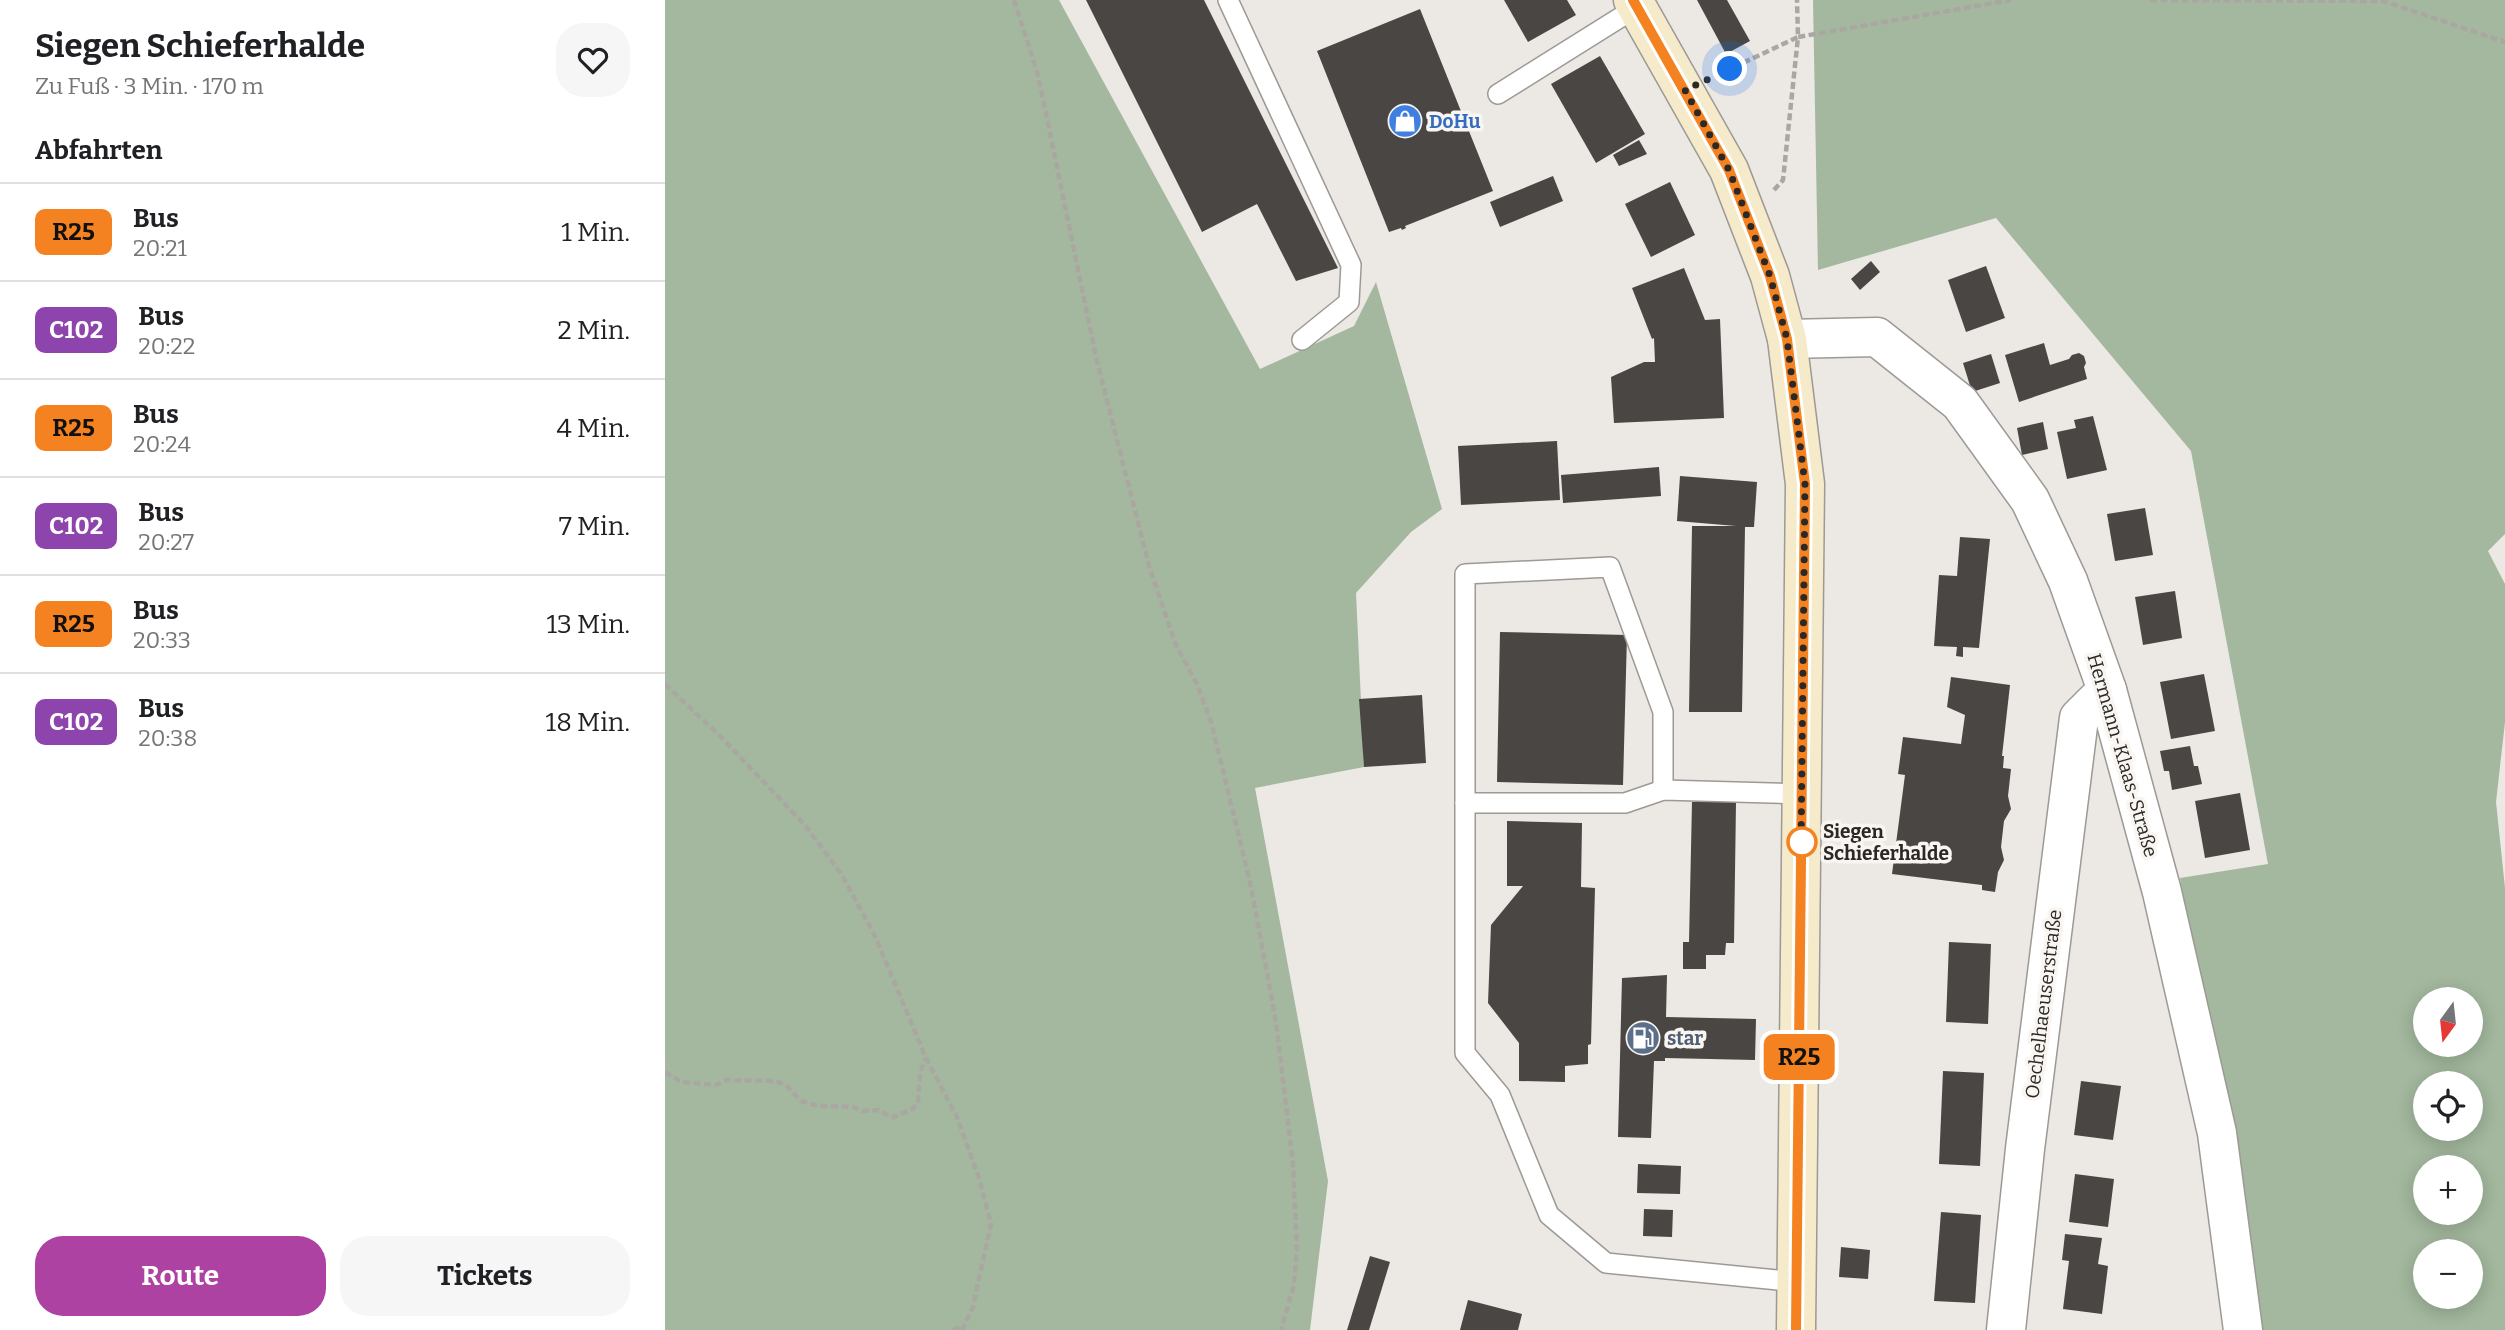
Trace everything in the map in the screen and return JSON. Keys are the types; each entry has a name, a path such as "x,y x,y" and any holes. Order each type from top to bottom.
{"main road":[{"path":"1635,3 1729,170 1770,276 1787,339 1805,484 1796,1330"}],"street":[{"name":"Hermann-Klaas-Straße","path":"1787,339 1877,337 1960,403 2030,500 2068,581 2107,690 2162,892 2217,1133 2243,1330"},
{"name":"Oechelhaeuserstraße","path":"2006,1330 2025,1149 2079,718 2107,690"}],"lane":[{"path":"1228,0 1351,265 1349,302 1302,340"},
{"path":"1498,94 1635,3"},
{"path":"1663,789 1663,712 1610,567 1465,575 1465,1054 1500,1095 1549,1216 1606,1263 1797,1282"},
{"path":"1465,803 1625,803 1663,789 1802,794"}],"path":[{"path":"1014,0 1038,75 1096,357 1149,566 1177,645 1197,684 1212,725 1257,914 1276,1023 1293,1164 1297,1250 1294,1285 1281,1330"},
{"path":"1749,220 1783,180 1798,37 1797,0"},
{"path":"1685,90 1798,37 2011,0"},
{"path":"2150,0 2383,1 2505,42"},
{"path":"665,684 769,785 804,824 842,875 874,934 926,1058 957,1117 979,1178 991,1224 973,1307 962,1330"},
{"path":"665,1072 681,1082 716,1085 726,1080 776,1081 787,1086 801,1101 818,1106 853,1107 862,1111 879,1110 895,1117 914,1108 918,1101 920,1073 926,1058"},
{"path":"953,1330 966,1324"}],"green space":[{"path":"665,0 1059,0 1260,369 1354,326 1376,282 1442,509 1411,532 1356,593 1364,767 1255,788 1328,1181 1310,1330 665,1330"},
{"path":"1813,0 2505,0 2505,534 2488,551 2505,584 2505,722 2496,802 2505,888 2505,1330 2250,1330 2180,878 2268,864 2191,451 1996,218 1818,270"}],"building":[{"path":"1086,0 1204,0 1338,268 1296,281 1257,204 1202,232"},
{"path":"1504,0 1567,0 1576,15 1528,42"},
{"path":"1697,0 1727,0 1750,41 1726,54"},
{"name":"DoHu","path":"1420,9 1493,191 1405,226 1402,230 1401,228 1389,232 1317,51"},
{"path":"1600,56 1645,134 1596,163 1551,84"},
{"path":"1639,140 1647,154 1619,166 1613,155"},
{"path":"1553,176 1563,201 1500,227 1490,202"},
{"path":"1670,182 1695,235 1651,257 1625,204"},
{"path":"1871,261 1880,272 1860,290 1851,279"},
{"path":"1986,266 2005,318 1966,332 1948,280"},
{"path":"1684,268 1705,320 1720,319 1724,418 1614,423 1611,377 1644,362 1655,362 1654,338 1652,339 1632,288"},
{"path":"2044,343 2050,365 2079,353 2084,356 2087,379 2019,402 2005,355"},
{"path":"1991,354 2000,383 1972,392 1963,363"},
{"path":"2093,416 2107,470 2067,479 2057,432 2076,428 2074,420"},
{"path":"2043,422 2048,449 2022,455 2017,428"},
{"path":"1557,441 1560,500 1461,505 1458,446"},
{"path":"1659,467 1661,496 1563,503 1561,475"},
{"path":"1680,476 1757,482 1754,527 1745,527 1742,712 1689,712 1692,526 1736,526 1677,521"},
{"path":"2145,508 2153,555 2115,561 2107,514"},
{"path":"1960,537 1990,539 1979,648 1963,647 1963,657 1956,656 1957,647 1934,646 1939,575 1957,576"},
{"path":"2175,591 2182,638 2143,645 2135,597"},
{"path":"1500,632 1627,635 1623,785 1497,782"},
{"path":"2204,674 2215,731 2171,739 2160,682"},
{"path":"1951,677 2010,685 2002,756 2003,768 2011,769 2008,796 2011,809 2004,821 2001,847 2004,860 1998,872 1995,892 1982,890 1982,885 1892,874 1905,775 1898,774 1903,737 1961,744 1965,715 1947,707"},
{"path":"1422,695 1426,763 1364,767 1359,699"},
{"path":"2190,746 2194,766 2198,766 2202,784 2172,790 2169,771 2164,771 2160,751"},
{"path":"2240,793 2250,850 2205,858 2195,801"},
{"path":"1692,802 1736,802 1734,943 1726,943 1725,955 1706,955 1706,969 1683,969 1683,942 1689,942"},
{"path":"1507,821 1582,823 1581,887 1595,888 1591,1044 1588,1045 1588,1064 1565,1066 1565,1082 1519,1081 1519,1043 1488,1003 1491,925 1523,886 1507,886"},
{"path":"1949,942 1991,944 1988,1024 1946,1022"},
{"path":"1667,975 1666,1017 1756,1019 1755,1060 1665,1058 1665,1061 1654,1061 1651,1138 1618,1137 1622,978"},
{"path":"1943,1071 1984,1073 1980,1166 1939,1164"},
{"path":"2081,1081 2121,1086 2113,1140 2074,1135"},
{"path":"1638,1164 1681,1166 1680,1194 1637,1193"},
{"path":"2075,1174 2114,1179 2108,1227 2069,1222"},
{"path":"1644,1209 1673,1210 1672,1237 1643,1236"},
{"path":"1941,1212 1981,1215 1975,1303 1934,1301"},
{"path":"2065,1234 2102,1238 2098,1264 2108,1266 2102,1314 2063,1309 2069,1261 2062,1260"},
{"path":"1841,1247 1870,1250 1868,1279 1839,1277"},
{"path":"1370,1256 1390,1262 1369,1330 1347,1330"},
{"path":"1468,1300 1522,1314 1518,1330 1460,1330"}],"bus line":[{"name":"R25","path":"1633,0 1729,170 1770,276 1787,339 1805,484 1796,1330"}],"place":[{"name":"DoHu","path":"1405,121"},
{"name":"Siegen Schieferhalde","path":"1802,842"},
{"name":"star","path":"1643,1038"}],"route":[{"path":"1730,69 1685,90 1729,170 1770,276 1787,339 1805,484 1801,849 1802,842"}]}
